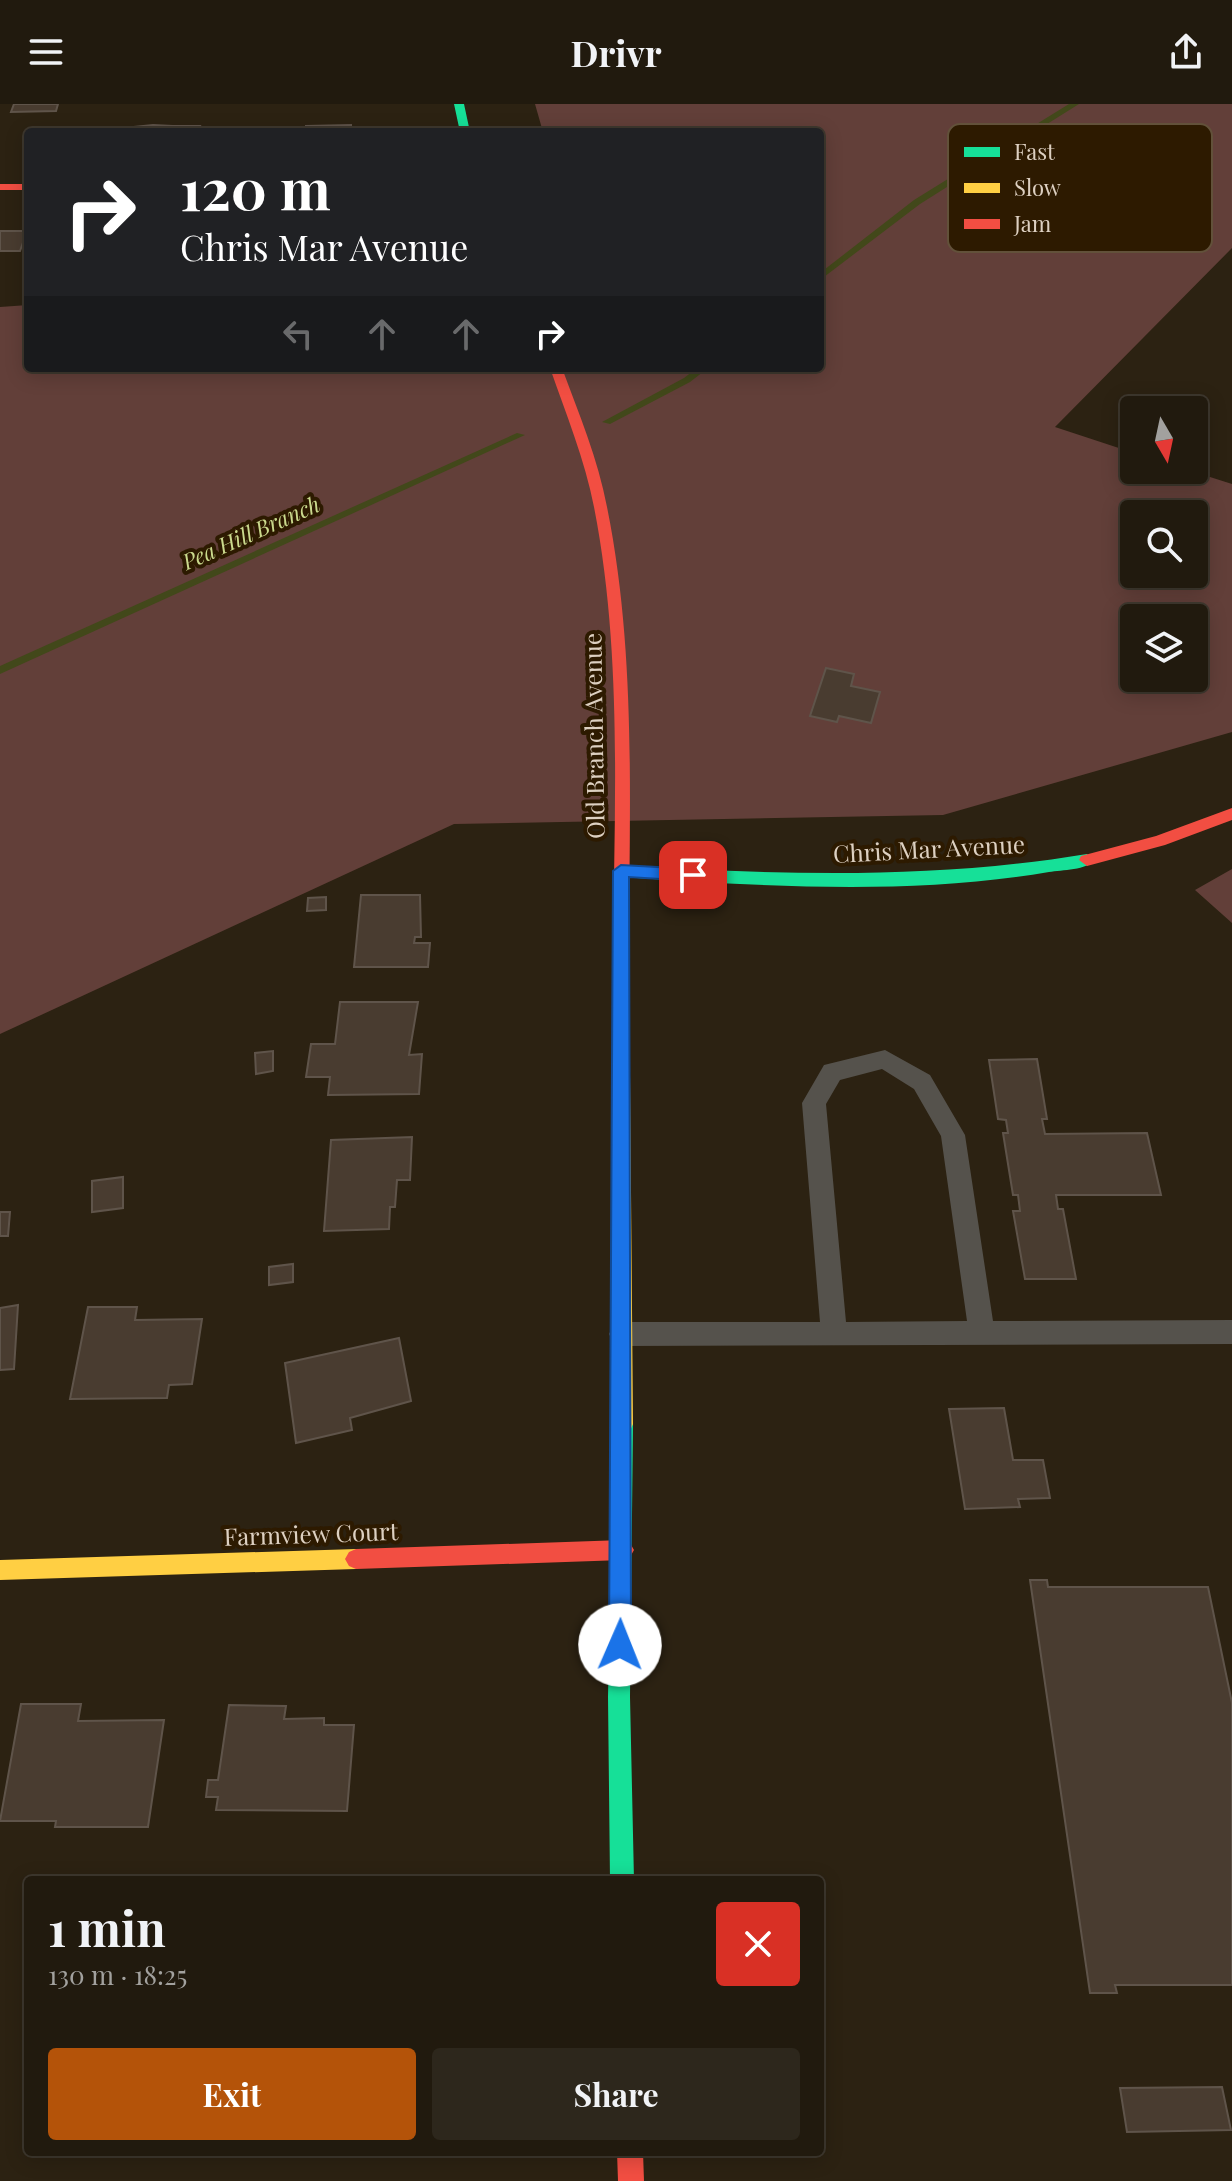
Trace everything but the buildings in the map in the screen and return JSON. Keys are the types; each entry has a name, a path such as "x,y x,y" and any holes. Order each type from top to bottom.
{"main road":[{"path":"459,104 464,128"},
{"path":"0,187 24,187"},
{"name":"Old Branch Avenue","path":"557,372 588,460 604,522 617,616 621,871 623,1550 619,1697 622,1876"},
{"name":"Chris Mar Avenue","path":"621,871 818,881 969,877 1060,865 1114,853 1161,841 1232,814"},
{"name":"Farmview Court","path":"0,1570 623,1550"},
{"path":"630,2156 631,2181"}],"lane":[{"path":"834,1333 814,1103 832,1072 885,1059 922,1082 953,1135 982,1333"},
{"path":"622,1334 1232,1332"}],"shaded area":[{"path":"535,104 1232,104 1232,248 1055,427 1120,448 1120,484 1208,484 1208,476 1232,484 1232,732 943,815 454,824 0,1034 0,307 24,305 24,372 824,372 824,128 542,128"},
{"path":"1232,869 1232,923 1195,890"}],"waterway":[{"name":"Pea Hill Branch","path":"1043,124 1075,104"},
{"name":"Pea Hill Branch","path":"824,274 917,202 948,183"},
{"name":"Pea Hill Branch","path":"607,422 698,372"},
{"name":"Pea Hill Branch","path":"0,670 520,435"}],"traffic: fast":[{"path":"459,104 464,128"},
{"path":"621,871 796,880 913,880 1029,870 1087,860"},
{"path":"622,1876 619,1697 623,1424"}],"traffic: slow":[{"path":"621,958 623,1424"},
{"path":"0,1570 356,1559"}],"traffic: jam":[{"path":"0,187 24,187"},
{"path":"557,372 596,485 611,578 621,741 621,958"},
{"path":"1087,860 1159,841 1232,814"},
{"path":"356,1559 623,1550"},
{"path":"630,2156 631,2181"}],"route":[{"path":"620,1645 623,1550 621,871 693,875"}]}
